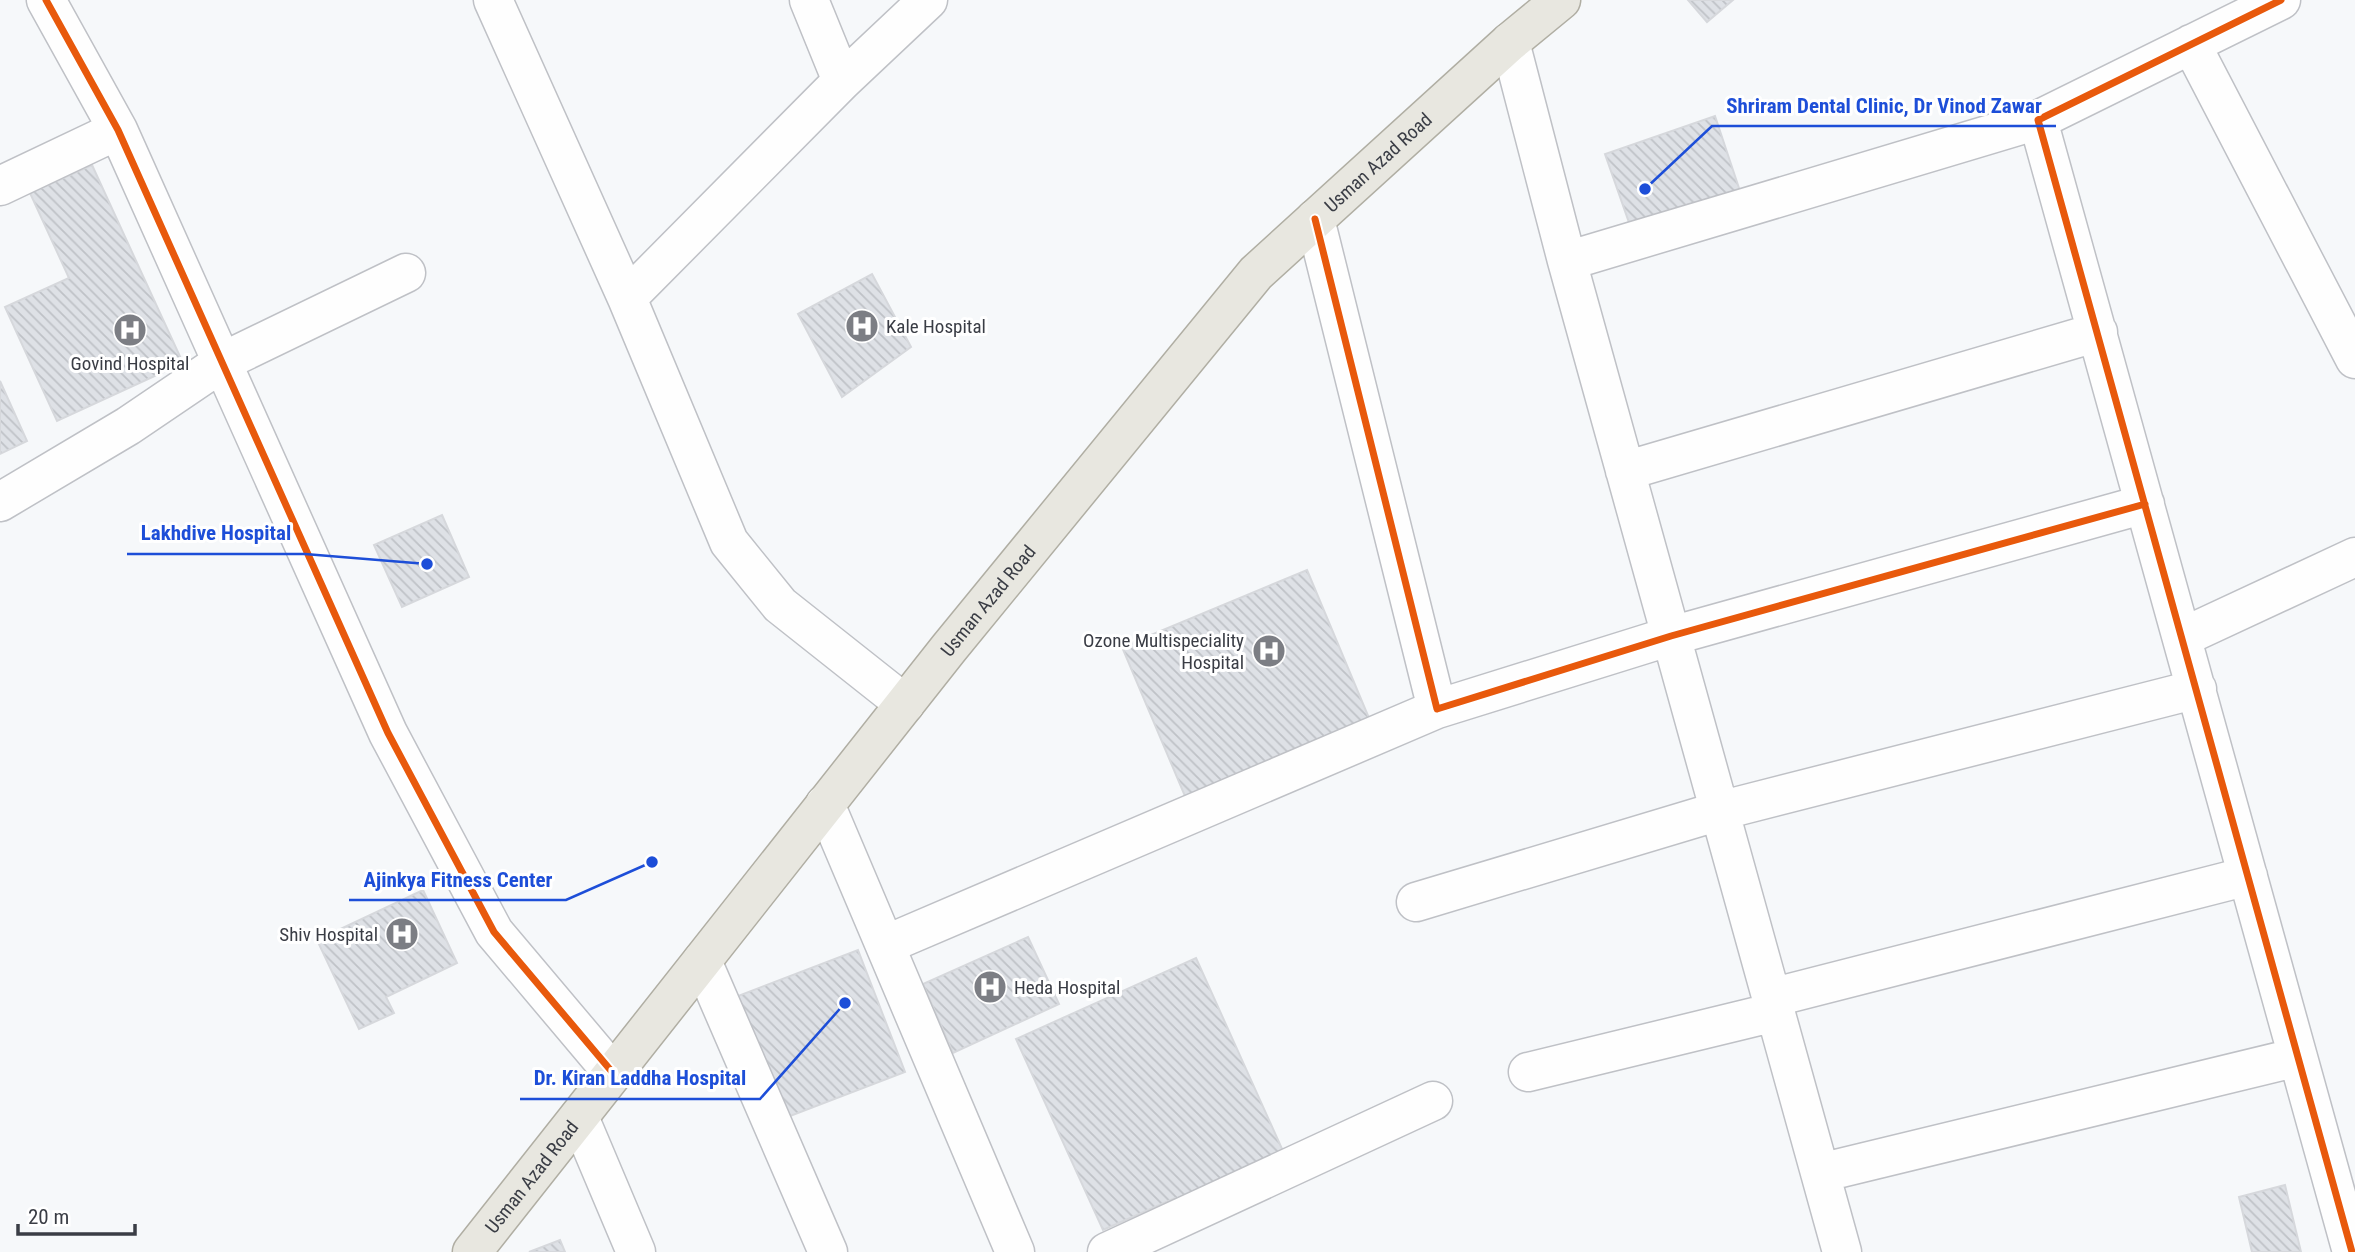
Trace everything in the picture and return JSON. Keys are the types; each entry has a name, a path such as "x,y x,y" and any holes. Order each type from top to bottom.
{"main road":[{"name":"Usman Azad Road","path":"472,1252 905,704 1256,272 1510,42 1561,0"}],"street":[{"path":"46,0 118,130 224,361 388,733 494,932 613,1073"},
{"path":"493,0 628,298 729,542 780,605 905,704"},
{"path":"809,0 842,81"},
{"path":"628,298 842,81 928,0"},
{"path":"1567,261 2038,120 2281,0"},
{"path":"1510,42 1567,261 1842,1252"},
{"path":"2192,44 2355,359"},
{"path":"2038,120 2352,1252"},
{"path":"0,186 118,130"},
{"path":"1315,219 1437,709"},
{"path":"0,502 128,426 224,361 406,273"},
{"path":"1625,471 2098,332"},
{"path":"885,945 1437,709 1671,636 2145,504"},
{"path":"2183,638 2355,557"},
{"path":"1416,902 1719,811 2197,689"},
{"path":"825,804 1015,1252"},
{"path":"1528,1072 2248,876"},
{"path":"702,961 828,1252"},
{"path":"1820,1173 2298,1056"},
{"path":"1107,1252 1433,1101"},
{"path":"579,1117 636,1252"}],"building":[{"path":"1688,0 1733,0 1707,22"},
{"path":"1715,116 1742,197 1633,234 1605,154"},
{"path":"92,165 183,363 57,421 5,307 69,278 30,193"},
{"path":"872,274 911,347 842,397 798,314"},
{"path":"0,381 27,441 0,454"},
{"path":"442,515 469,577 402,607 374,545"},
{"path":"1307,570 1374,730 1190,808 1122,647"},
{"path":"423,890 457,963 386,997 394,1013 359,1029 317,940"},
{"path":"1028,937 1059,1004 953,1053 923,984"},
{"path":"858,950 905,1072 785,1118 738,996"},
{"path":"1196,958 1283,1151 1179,1206 1175,1198 1103,1230 1016,1039"},
{"path":"2285,1185 2301,1252 2252,1252 2239,1197"},
{"path":"560,1240 565,1252 529,1252"}],"cycle path":[{"path":"46,0 118,130 388,733 494,932 613,1073"},
{"path":"2281,0 2038,120 2352,1252"},
{"path":"1315,219 1437,709 1671,636 2145,504"}],"place":[{"name":"Shriram Dental Clinic, Dr Vinod Zawar","path":"1645,189"},
{"name":"Kale Hospital","path":"862,326"},
{"name":"Govind Hospital","path":"130,330"},
{"name":"Lakhdive Hospital","path":"427,564"},
{"name":"Ozone Multispeciality Hospital","path":"1269,651"},
{"name":"Ajinkya Fitness Center","path":"652,862"},
{"name":"Shiv Hospital","path":"402,934"},
{"name":"Heda Hospital","path":"990,987"},
{"name":"Dr. Kiran Laddha Hospital","path":"845,1003"}]}
